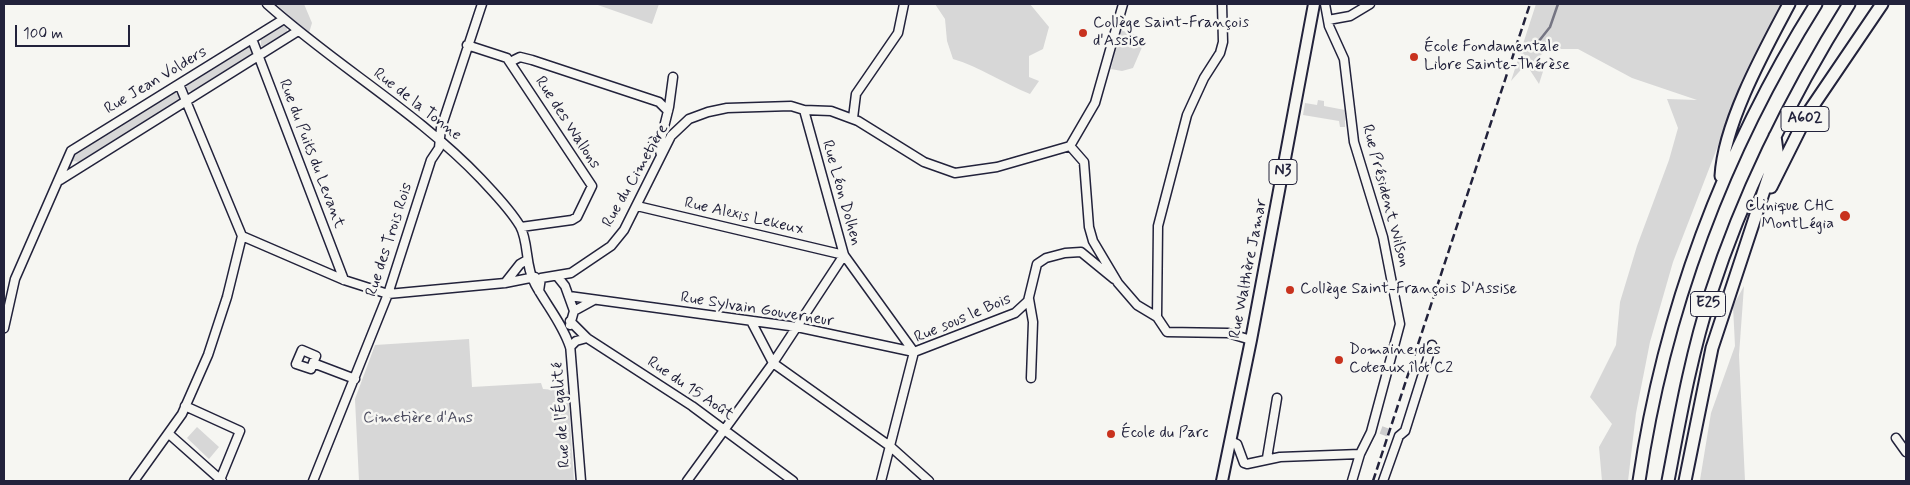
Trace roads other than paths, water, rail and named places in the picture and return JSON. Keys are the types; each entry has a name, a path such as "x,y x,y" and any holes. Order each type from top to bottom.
{"highway":[{"path":"1721,183 1722,156 1736,117 1789,4"},
{"name":"E25","path":"1639,481 1666,346 1695,251 1721,183 1769,82 1816,4"},
{"name":"E25","path":"1668,481 1686,386 1711,293 1732,234 1775,134 1810,68 1849,4"},
{"name":"A602","path":"1685,481 1712,348 1746,244 1785,155 1808,113 1882,4"},
{"path":"1746,244 1777,151 1775,134"}],"main road":[{"name":"Rue Walthère Jamar","path":"1222,481 1251,340 1314,4"}],"street":[{"name":"Rue de la Tonne","path":"267,4 298,31 439,138 498,198 521,227 532,278"},
{"name":"Rue des Trois Rois","path":"313,481 388,294 431,160 438,148 439,138 467,45 482,4"},
{"path":"853,118 856,94 898,33 904,4"},
{"path":"1123,4 1095,103 1070,146 1084,162 1089,227 1093,241 1118,283 1137,304 1157,317"},
{"path":"1222,4 1223,42 1220,53 1204,78 1187,115 1158,226 1157,317 1163,329 1174,334 1228,333 1251,340"},
{"name":"Rue Président Wilson","path":"1325,4 1328,20 1344,59 1354,142 1387,250 1400,324 1373,427 1360,454 1352,481"},
{"path":"1328,20 1347,17 1370,4"},
{"name":"Rue Jean Volders","path":"4,328 15,279 60,180 71,151 284,19"},
{"name":"Rue Jean Volders","path":"60,180 298,31"},
{"name":"Rue du Puits du Levant","path":"252,39 344,280"},
{"path":"467,45 507,58 510,62 520,57 560,69 659,102 668,111"},
{"name":"Rue des Wallons","path":"510,62 592,186 577,217 572,220 521,227"},
{"path":"661,155 659,147 668,111 673,77"},
{"path":"134,481 186,406 208,355 227,297 242,236 180,84"},
{"name":"Rue du Cimetière","path":"557,276 571,273 611,246 624,230 661,155 682,124 708,112 727,108 791,106 804,110 831,110 853,118 924,162 955,173 997,167 1070,146"},
{"name":"Rue Léon Dolhen","path":"804,110 844,255 914,352"},
{"name":"Rue Alexis Lekeux","path":"637,206 844,255"},
{"path":"242,236 344,280 388,294 557,276 565,286 574,311"},
{"name":"Rue sous le Bois","path":"1031,378 1033,322 1029,299 1037,264 1046,258 1065,253 1081,252 1118,283"},
{"path":"687,481 773,363 844,255"},
{"path":"505,283 520,264 527,260"},
{"path":"565,286 571,273"},
{"path":"539,291 539,282 545,276"},
{"name":"Rue de l'Égalité","path":"532,278 561,324 570,347"},
{"name":"Rue Sylvain Gouverneur","path":"569,296 797,328 914,352"},
{"name":"Rue sous le Bois","path":"881,481 914,352 1015,313 1029,299"},
{"path":"561,324 570,321 574,311 594,300"},
{"name":"Rue de l'Égalité","path":"570,321 570,347 580,481"},
{"name":"Rue du 15 Août","path":"570,321 587,338 725,429 793,481"},
{"path":"751,321 773,363 891,447 929,481"},
{"path":"570,347 576,341 587,338"},
{"path":"1383,481 1396,435 1405,431 1432,345"},
{"path":"314,363 355,379"},
{"path":"1267,458 1277,398"},
{"path":"168,434 221,480 240,431 186,406"},
{"path":"1373,427 1381,430"},
{"path":"1896,438 1906,452"},
{"path":"1230,440 1240,448 1244,463 1267,458 1360,454"}],"waterway":[{"path":"1535,46 1550,27 1558,4"}],"tunnel":[{"path":"1381,430 1392,434"}],"railway":[{"path":"1373,481 1530,4"}],"place":[{"name":"Collège Saint-François d'Assise","path":"1083,33"},
{"name":"École Fondamentale Libre Sainte-Thérèse","path":"1414,57"},
{"name":"Clinique CHC MontLégia","path":"1845,216"},
{"name":"Collège Saint-François D'Assise","path":"1290,290"},
{"name":"Domaine des Coteaux îlot C2","path":"1339,360"},
{"name":"École du Parc","path":"1111,434"}],"park label":[{"name":"Cimetière d'Ans","path":"418,419"}]}
